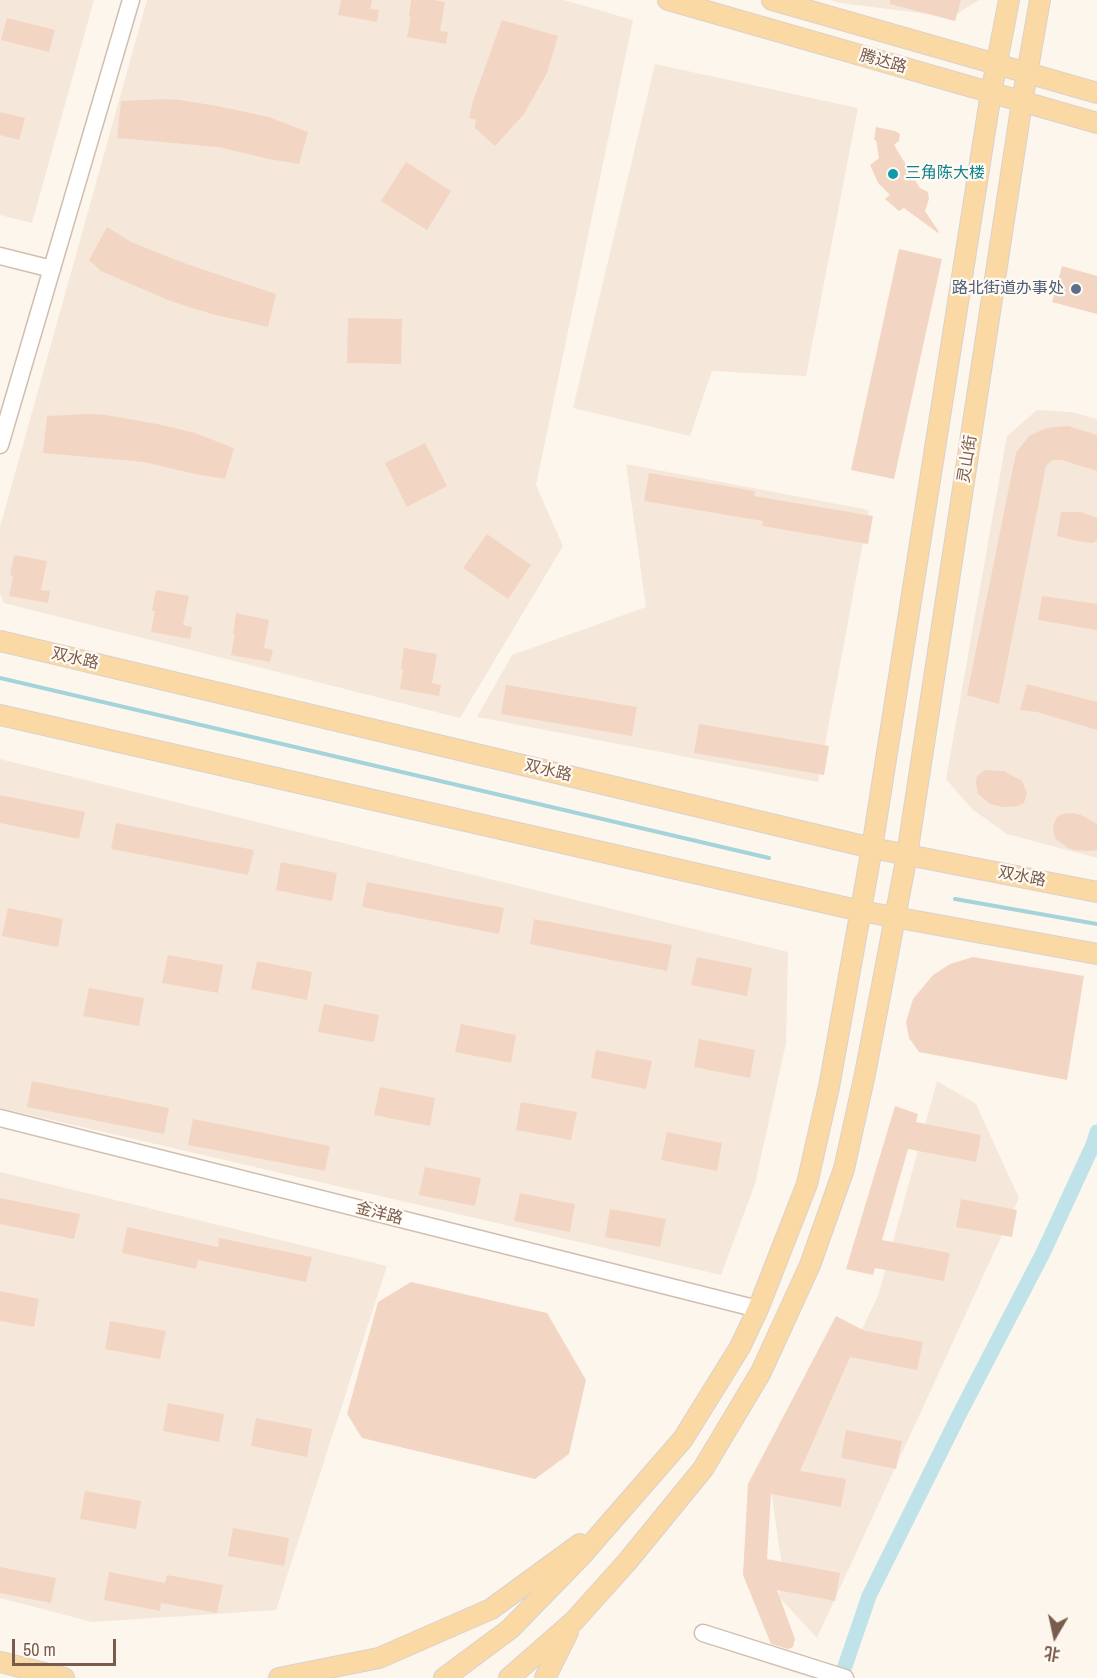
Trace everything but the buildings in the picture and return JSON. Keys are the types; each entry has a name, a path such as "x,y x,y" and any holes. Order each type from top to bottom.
{"main road":[{"name":"腾达路","path":"668,0 1097,123"},
{"name":"腾达路","path":"772,0 1097,93"},
{"name":"灵山街","path":"614,1519 683,1439 740,1347 758,1309 807,1184 829,1087 872,848 991,93 1009,0"},
{"name":"灵山街","path":"574,1621 627,1562 703,1469 766,1361 810,1265 844,1169 865,1074 907,855 1022,102 1040,0"},
{"name":"双水路","path":"0,641 872,848 1097,892"},
{"path":"0,715 861,911 1097,954"},
{"path":"279,1678 379,1658 491,1609 614,1519"},
{"path":"444,1678 510,1629 582,1556 614,1519"},
{"path":"509,1678 574,1621"},
{"path":"544,1678 574,1621"},
{"path":"0,1662 64,1678"}],"street":[{"path":"0,445 131,0"},
{"path":"0,256 52,269"},
{"name":"金洋路","path":"0,1118 758,1309"},
{"path":"703,1633 845,1678"}],"shaded area":[{"path":"0,0 94,0 32,223 0,215"},
{"path":"147,0 564,0 633,20 536,485 563,546 460,718 4,603 0,593 0,527"},
{"path":"830,0 979,0 952,17"},
{"path":"655,64 858,108 806,376 712,371 690,436 573,408"},
{"path":"1037,410 1072,412 1097,419 1097,858 1007,834 972,809 946,779 1007,436"},
{"path":"626,464 869,510 818,782 477,717 512,655 646,607"},
{"path":"0,759 788,952 786,1043 755,1184 721,1275 0,1108"},
{"path":"937,1081 976,1104 1019,1198 817,1638 779,1597 782,1566 771,1490 843,1368 878,1296"},
{"path":"0,1172 387,1266 276,1610 92,1622 0,1598"}],"waterway":[{"path":"0,678 769,858"},
{"path":"955,899 1097,924"},
{"path":"841,1678 869,1596 1043,1253 1097,1132"}],"place":[{"name":"三角陈大楼","path":"893,174"},
{"name":"路北街道办事处","path":"1076,289"}]}
